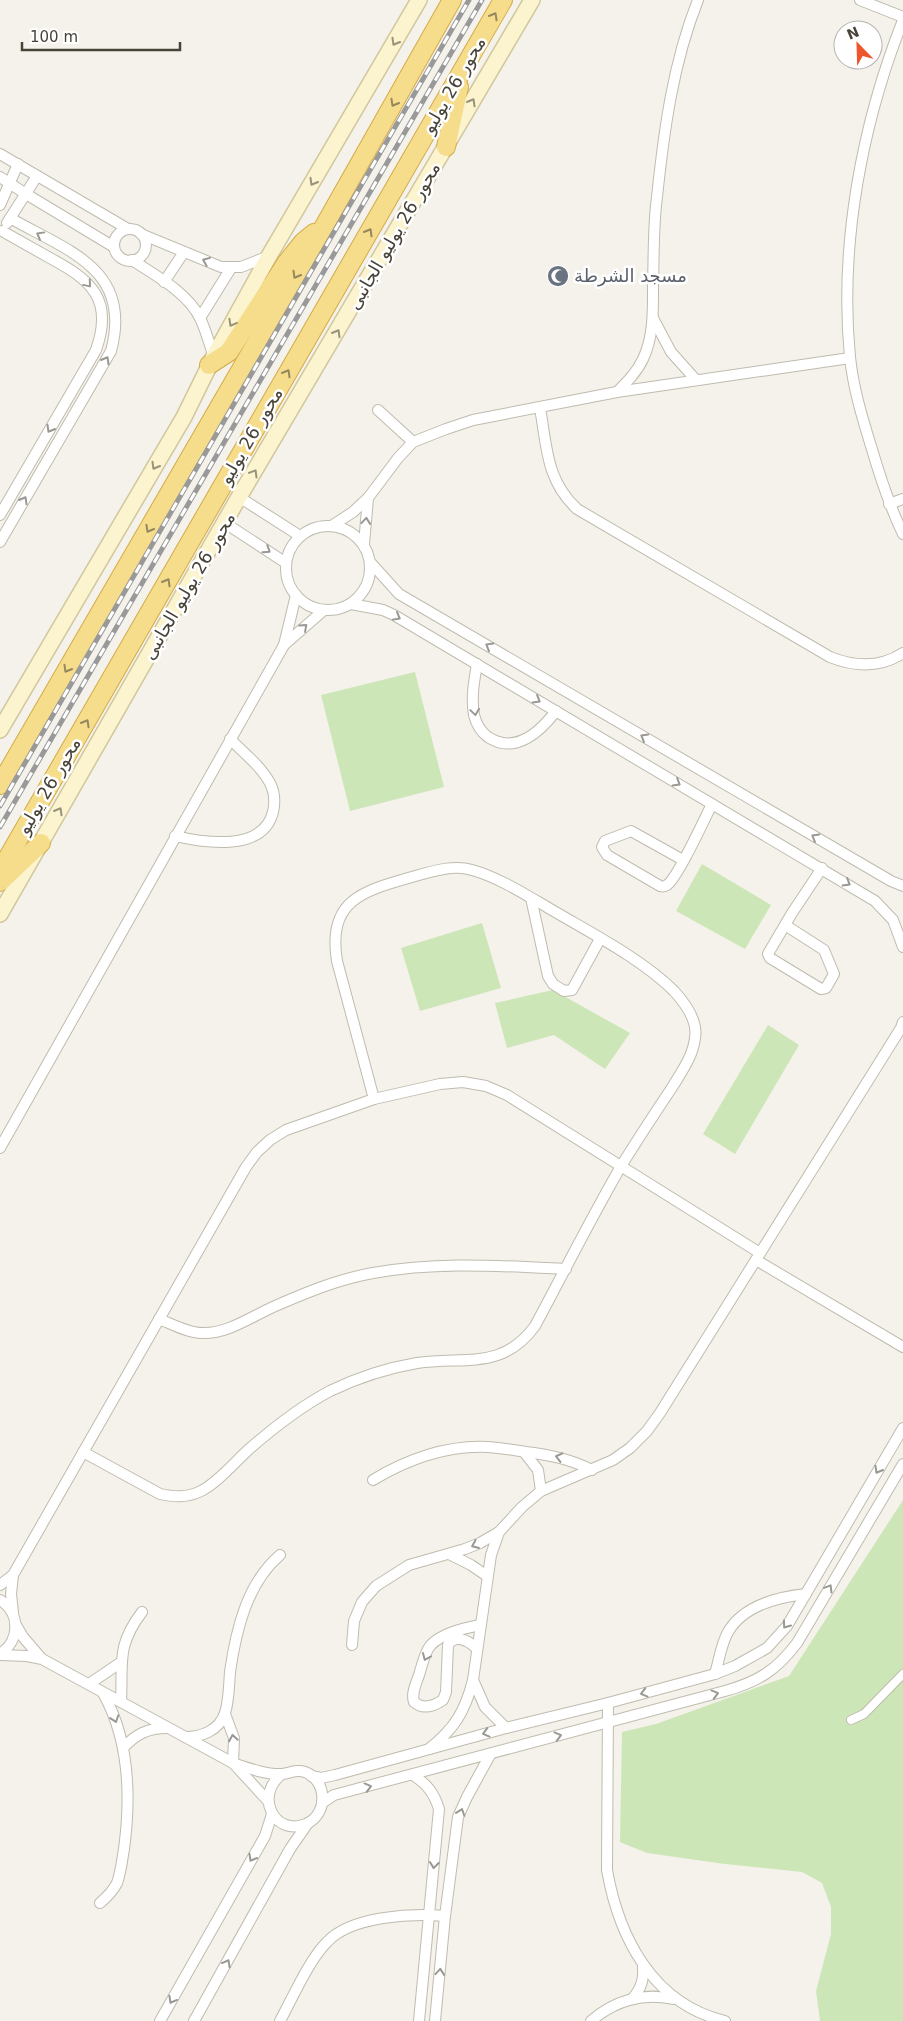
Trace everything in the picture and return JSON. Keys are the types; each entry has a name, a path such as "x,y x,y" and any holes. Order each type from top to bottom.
{"highway":[{"path":"0,784 323,228 452,0"},
{"name":"محور 26 يوليو","path":"0,871 503,0"},
{"path":"446,148 462,70"},
{"path":"211,360 229,352 294,252 302,242 323,228"},
{"path":"0,882 41,843"}],"main road":[{"path":"0,730 184,418 211,360 420,0"},
{"name":"محور 26 يوليو الجانبى","path":"0,914 240,497 532,0"}],"street":[{"path":"617,392 632,377 643,359 650,338 653,317 656,198 671,94 683,44 698,0"},
{"path":"860,0 903,18 880,86 866,139 857,188 850,248 848,303 850,358 860,411 888,504 903,534"},
{"path":"0,154 128,229 132,229 221,267 241,266 270,256"},
{"path":"0,205 5,179 18,164"},
{"path":"0,516 96,350 101,336 101,307 87,282 76,272 1,233 37,176"},
{"path":"5,179 26,194 114,247 122,258 132,260 188,301 200,318 211,360"},
{"path":"0,542 111,351 116,323 111,295 97,270 86,260 10,218"},
{"path":"114,247 116,237 123,230 128,229"},
{"path":"132,260 140,256 145,247 141,234"},
{"path":"164,282 184,252"},
{"path":"200,318 231,268"},
{"path":"653,317 670,352 696,380"},
{"path":"333,525 353,512 368,498 398,458 413,442 435,432 473,420 617,392 850,358"},
{"path":"540,408 552,473 566,498 577,509 830,657 844,662 872,665 886,662 903,653"},
{"path":"378,410 413,442"},
{"path":"240,497 300,536"},
{"path":"364,544 368,498"},
{"path":"888,504 903,499"},
{"path":"225,523 286,563"},
{"path":"371,563 370,579 363,593 351,604 333,610 313,607 296,595 288,580 286,563 288,553 300,536 310,530 321,526 333,525 345,528 356,535 364,544 371,563 399,594 891,881 903,886"},
{"path":"0,1148 284,645 296,595"},
{"path":"351,604 383,610 394,615 875,900 894,920 903,947"},
{"path":"284,645 324,610"},
{"path":"477,664 473,686 474,714 478,725 485,735 494,742 506,744 522,741 543,728 556,711"},
{"path":"175,836 203,842 237,841 251,837 268,824 275,802 272,787 257,766 230,739"},
{"path":"683,860 631,831 605,841 602,847 606,855 660,886 669,884 683,860 712,804"},
{"path":"84,1452 160,1494 174,1497 186,1496 210,1485 275,1427 301,1408 343,1386 368,1376 416,1364 498,1356 519,1345 535,1326 621,1168 686,1063 695,1037 695,1027 686,1007 667,984 649,970 531,898 476,871 448,868 367,890 355,897 340,916 336,926 334,945 337,961 374,1099"},
{"path":"785,925 825,952 834,974 826,988 821,989 768,957 785,925 822,868"},
{"path":"531,898 546,973 553,984 564,992 572,990 600,939"},
{"path":"899,934 903,920"},
{"path":"352,1645 354,1620 362,1602 376,1586 410,1565 480,1543 499,1532 522,1507 541,1491 613,1460 630,1448 647,1431 902,1026"},
{"path":"0,1584 13,1574 246,1167 257,1152 270,1140 286,1130 374,1099 440,1084 463,1082 486,1086 507,1096 758,1257 903,1347"},
{"path":"159,1319 201,1333 216,1331 238,1324 310,1291 370,1273 392,1270 458,1264 566,1269"},
{"path":"0,1600 9,1607 14,1620 32,1649 42,1659 233,1763 282,1774 297,1771 321,1778 715,1674 735,1666 768,1648 787,1626 903,1428"},
{"path":"373,1480 409,1461 440,1451 464,1448 487,1447 565,1458 592,1470"},
{"path":"524,1452 538,1470 541,1491"},
{"path":"322,1803 334,1795 490,1755 758,1680 786,1658 903,1464"},
{"path":"429,1749 445,1736 458,1720 468,1701 473,1680 487,1576 491,1555 499,1532"},
{"path":"449,1554 472,1565 487,1576"},
{"path":"280,1555 267,1566 259,1578 246,1606 231,1666 225,1714 234,1738 233,1763 268,1801 272,1814 284,1824 292,1826 308,1823"},
{"path":"0,1654 12,1643 15,1634 11,1594 13,1574"},
{"path":"715,1674 728,1632 745,1613 775,1599 806,1594"},
{"path":"121,1702 120,1663 126,1636 132,1624 142,1612"},
{"path":"449,1638 446,1696 443,1700 433,1705 419,1706 414,1702 413,1695 426,1654 431,1645 480,1625"},
{"path":"449,1638 466,1640 476,1648"},
{"path":"0,1654 13,1654 42,1659"},
{"path":"89,1684 120,1663"},
{"path":"852,1720 864,1714 903,1674"},
{"path":"473,1680 485,1707 506,1728"},
{"path":"100,1903 110,1894 117,1883 122,1864 127,1806 123,1748 116,1719 103,1692"},
{"path":"608,1703 607,1870 611,1896 619,1921 643,1967 665,1990 677,2000 696,2011 725,2021"},
{"path":"184,1737 197,1737 209,1732 225,1714"},
{"path":"123,1748 142,1732 155,1728 168,1728"},
{"path":"435,2021 445,1916 458,1817 467,1796 490,1755"},
{"path":"268,1801 271,1785 282,1774"},
{"path":"413,1775 426,1783 434,1795 439,1809 419,2021"},
{"path":"194,2021 290,1848 308,1823 320,1811 322,1803 321,1788 311,1776"},
{"path":"160,2021 265,1836 272,1814"},
{"path":"280,2021 312,1963 332,1936 346,1928 380,1920 429,1915 445,1916"},
{"path":"633,1998 640,1989 644,1978 643,1967"},
{"path":"591,2021 599,2014 633,1998 648,1996 677,2000"}],"green space":[{"path":"415,672 444,787 350,811 321,695"},
{"path":"702,864 771,905 745,949 676,911"},
{"path":"482,923 501,988 420,1011 401,948"},
{"path":"553,990 630,1033 605,1069 554,1035 507,1048 495,1003"},
{"path":"768,1025 799,1045 735,1154 703,1134"},
{"path":"903,1500 903,2021 820,2021 816,1991 831,1934 831,1907 822,1883 802,1872 647,1853 620,1842 622,1732 656,1724 789,1676"}],"railway":[{"path":"0,806 469,0"},
{"path":"0,827 482,0"}],"place":[{"name":"مسجد الشرطة","path":"558,276"}]}
